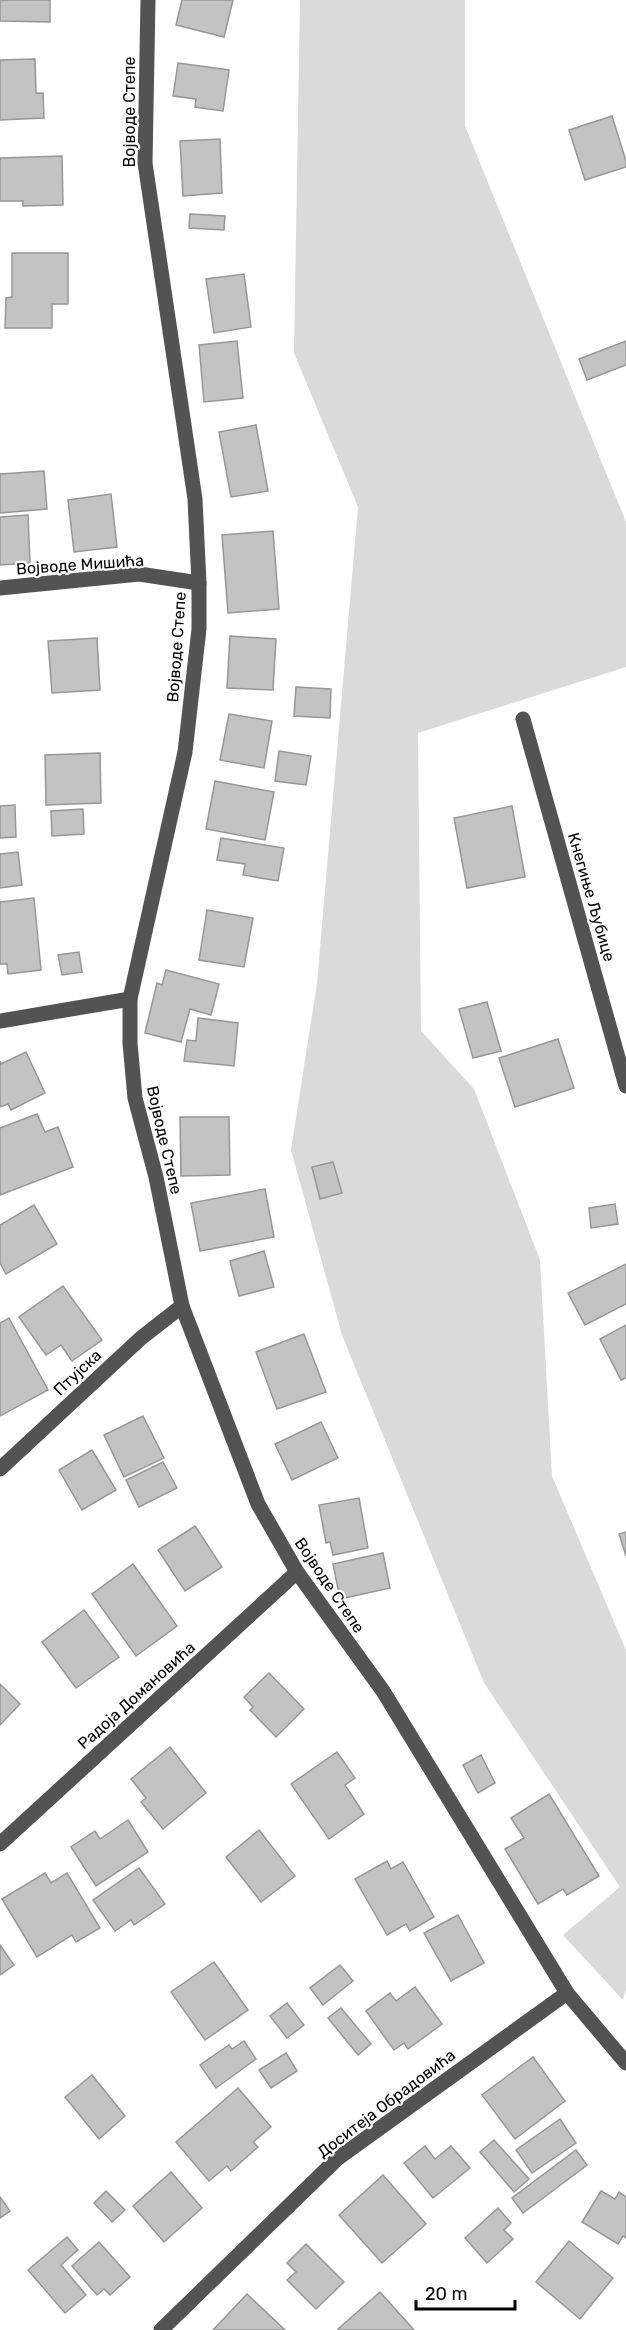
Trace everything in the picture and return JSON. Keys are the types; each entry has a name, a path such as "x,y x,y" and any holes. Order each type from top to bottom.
{"street":[{"name":"Војводе Степе","path":"148,0 145,163 195,500 199,628 185,752 130,999 130,1043 135,1098 156,1177 182,1306 258,1504 297,1572 383,1691 567,1993 626,2063"},
{"name":"Војводе Мишића","path":"0,588 139,574 199,583"},
{"name":"Кнегиње Љубице","path":"523,719 626,1086"},
{"path":"0,1021 130,999"},
{"name":"Птујска","path":"0,1469 141,1338 182,1306"},
{"name":"Радоја Домановића","path":"0,1844 297,1572"},
{"name":"Доситеја Обрадовића","path":"161,2330 337,2159 567,1993"}],"shaded area":[{"path":"300,0 465,0 465,126 626,522 626,667 418,733 421,1031 474,1089 540,1260 552,1476 626,1650 626,1989 623,2000 563,1935 620,1887 484,1683 342,1335 291,1150 317,983 358,507 294,353"}],"building":[{"path":"0,0 50,0 50,22 0,21"},
{"path":"182,0 233,0 224,37 176,25"},
{"path":"35,59 36,93 43,93 44,118 0,120 0,60"},
{"path":"178,63 229,70 223,111 195,107 196,99 173,96"},
{"path":"612,116 626,167 585,180 569,130"},
{"path":"220,139 222,193 183,196 180,141"},
{"path":"62,156 63,205 23,206 23,201 0,201 0,158"},
{"path":"190,214 225,216 224,230 189,228"},
{"path":"12,253 68,253 68,304 52,304 52,328 5,328 6,298 12,297"},
{"path":"244,274 251,327 214,333 206,279"},
{"path":"237,341 243,398 204,402 199,345"},
{"path":"626,341 626,365 587,380 579,359"},
{"path":"256,425 268,491 231,497 219,432"},
{"path":"44,471 47,509 0,513 0,474"},
{"path":"111,494 117,547 74,552 68,500"},
{"path":"28,515 30,563 0,565 0,517"},
{"path":"273,531 279,609 228,613 222,535"},
{"path":"230,636 276,639 273,690 227,688"},
{"path":"97,638 100,690 52,693 48,641"},
{"path":"296,687 331,689 330,718 294,716"},
{"path":"229,714 272,721 264,768 220,760"},
{"path":"279,751 311,756 306,785 275,781"},
{"path":"100,753 101,803 46,805 45,755"},
{"path":"215,781 274,792 265,840 206,829"},
{"path":"15,805 16,837 0,838 0,806"},
{"path":"512,806 525,877 467,888 454,818"},
{"path":"83,809 84,834 52,836 51,811"},
{"path":"221,838 284,848 278,881 243,875 245,864 217,860"},
{"path":"18,852 22,885 0,888 0,854"},
{"path":"34,898 41,970 8,974 7,964 0,964 0,902"},
{"path":"207,910 253,918 244,967 199,960"},
{"path":"79,952 82,972 62,975 58,955"},
{"path":"166,970 219,984 211,1015 190,1009 181,1042 145,1033 157,983 162,985"},
{"path":"487,1002 501,1051 473,1058 459,1009"},
{"path":"198,1018 238,1023 234,1066 184,1061 187,1040 196,1041"},
{"path":"558,1039 574,1088 515,1107 499,1058"},
{"path":"26,1052 45,1093 11,1110 8,1104 0,1107 0,1061 1,1064"},
{"path":"37,1114 45,1132 58,1127 73,1167 0,1195 0,1128"},
{"path":"180,1117 229,1117 230,1175 181,1176"},
{"path":"333,1162 342,1193 320,1199 312,1167"},
{"path":"265,1189 274,1237 200,1251 191,1203"},
{"path":"615,1204 618,1224 591,1228 589,1208"},
{"path":"34,1205 57,1244 6,1274 0,1263 0,1225"},
{"path":"264,1251 274,1287 239,1296 230,1261"},
{"path":"626,1264 626,1304 585,1325 568,1293"},
{"path":"63,1286 102,1340 72,1361 61,1345 46,1355 19,1317"},
{"path":"9,1318 48,1390 0,1416 0,1323"},
{"path":"626,1325 626,1378 621,1380 600,1339"},
{"path":"304,1334 326,1392 277,1409 256,1352"},
{"path":"143,1416 164,1458 124,1477 104,1435"},
{"path":"321,1422 338,1458 292,1480 275,1444"},
{"path":"92,1450 116,1490 82,1510 59,1470"},
{"path":"163,1462 177,1488 139,1507 126,1480"},
{"path":"359,1498 368,1548 333,1555 330,1542 326,1543 319,1505"},
{"path":"195,1526 222,1567 185,1591 158,1550"},
{"path":"626,1532 626,1556 619,1534"},
{"path":"383,1553 390,1588 340,1599 333,1564"},
{"path":"133,1564 177,1626 136,1656 92,1594"},
{"path":"84,1610 119,1657 76,1688 42,1642"},
{"path":"269,1673 304,1709 276,1737 250,1710 253,1707 244,1697"},
{"path":"0,1684 20,1704 0,1725"},
{"path":"170,1747 206,1793 163,1829 141,1802 146,1798 131,1779"},
{"path":"337,1752 355,1778 345,1785 364,1814 329,1839 291,1784"},
{"path":"481,1755 495,1783 478,1793 463,1765"},
{"path":"549,1794 599,1876 567,1895 563,1889 538,1904 505,1849 524,1838 511,1818"},
{"path":"128,1820 148,1852 96,1886 71,1847 95,1831 100,1839"},
{"path":"259,1830 295,1876 261,1902 226,1857"},
{"path":"387,1861 391,1869 403,1862 434,1917 410,1931 406,1924 387,1935 355,1879"},
{"path":"139,1868 165,1904 134,1925 131,1920 115,1931 93,1900"},
{"path":"45,1873 51,1883 67,1873 100,1928 76,1942 72,1935 37,1957 2,1899"},
{"path":"458,1915 484,1963 451,1981 424,1933"},
{"path":"0,1945 14,1965 0,1975"},
{"path":"214,1962 248,2010 205,2040 171,1992"},
{"path":"340,1965 353,1981 323,2005 310,1988"},
{"path":"415,1987 442,2024 408,2049 404,2043 394,2050 366,2011 390,1993 396,2001"},
{"path":"287,2003 304,2025 287,2038 270,2016"},
{"path":"341,2008 371,2044 358,2055 328,2018"},
{"path":"244,2041 256,2059 216,2088 200,2065 229,2045 232,2049"},
{"path":"286,2053 297,2071 271,2088 259,2070"},
{"path":"533,2057 565,2101 515,2139 482,2095"},
{"path":"92,2075 125,2116 99,2139 65,2097"},
{"path":"238,2088 271,2127 253,2142 258,2147 231,2171 227,2166 209,2181 176,2142"},
{"path":"560,2119 576,2143 532,2173 516,2150"},
{"path":"494,2140 529,2179 514,2192 480,2152"},
{"path":"425,2146 435,2159 451,2146 470,2168 433,2198 404,2163"},
{"path":"576,2150 587,2165 523,2213 512,2198"},
{"path":"171,2172 202,2208 164,2242 133,2206"},
{"path":"383,2175 426,2224 382,2263 339,2215"},
{"path":"106,2191 125,2210 112,2222 94,2203"},
{"path":"601,2191 615,2199 619,2192 626,2197 626,2238 623,2236 618,2244 582,2222"},
{"path":"0,2197 10,2211 0,2218"},
{"path":"498,2208 511,2223 504,2230 513,2239 487,2263 465,2238"},
{"path":"67,2237 78,2250 61,2265 86,2295 65,2313 28,2270"},
{"path":"569,2241 613,2278 580,2319 536,2282"},
{"path":"99,2242 130,2277 110,2295 104,2289 97,2295 72,2266"},
{"path":"306,2244 344,2282 316,2309 287,2280 296,2272 287,2263"},
{"path":"380,2292 414,2330 338,2329"},
{"path":"247,2294 285,2330 213,2330"}]}
